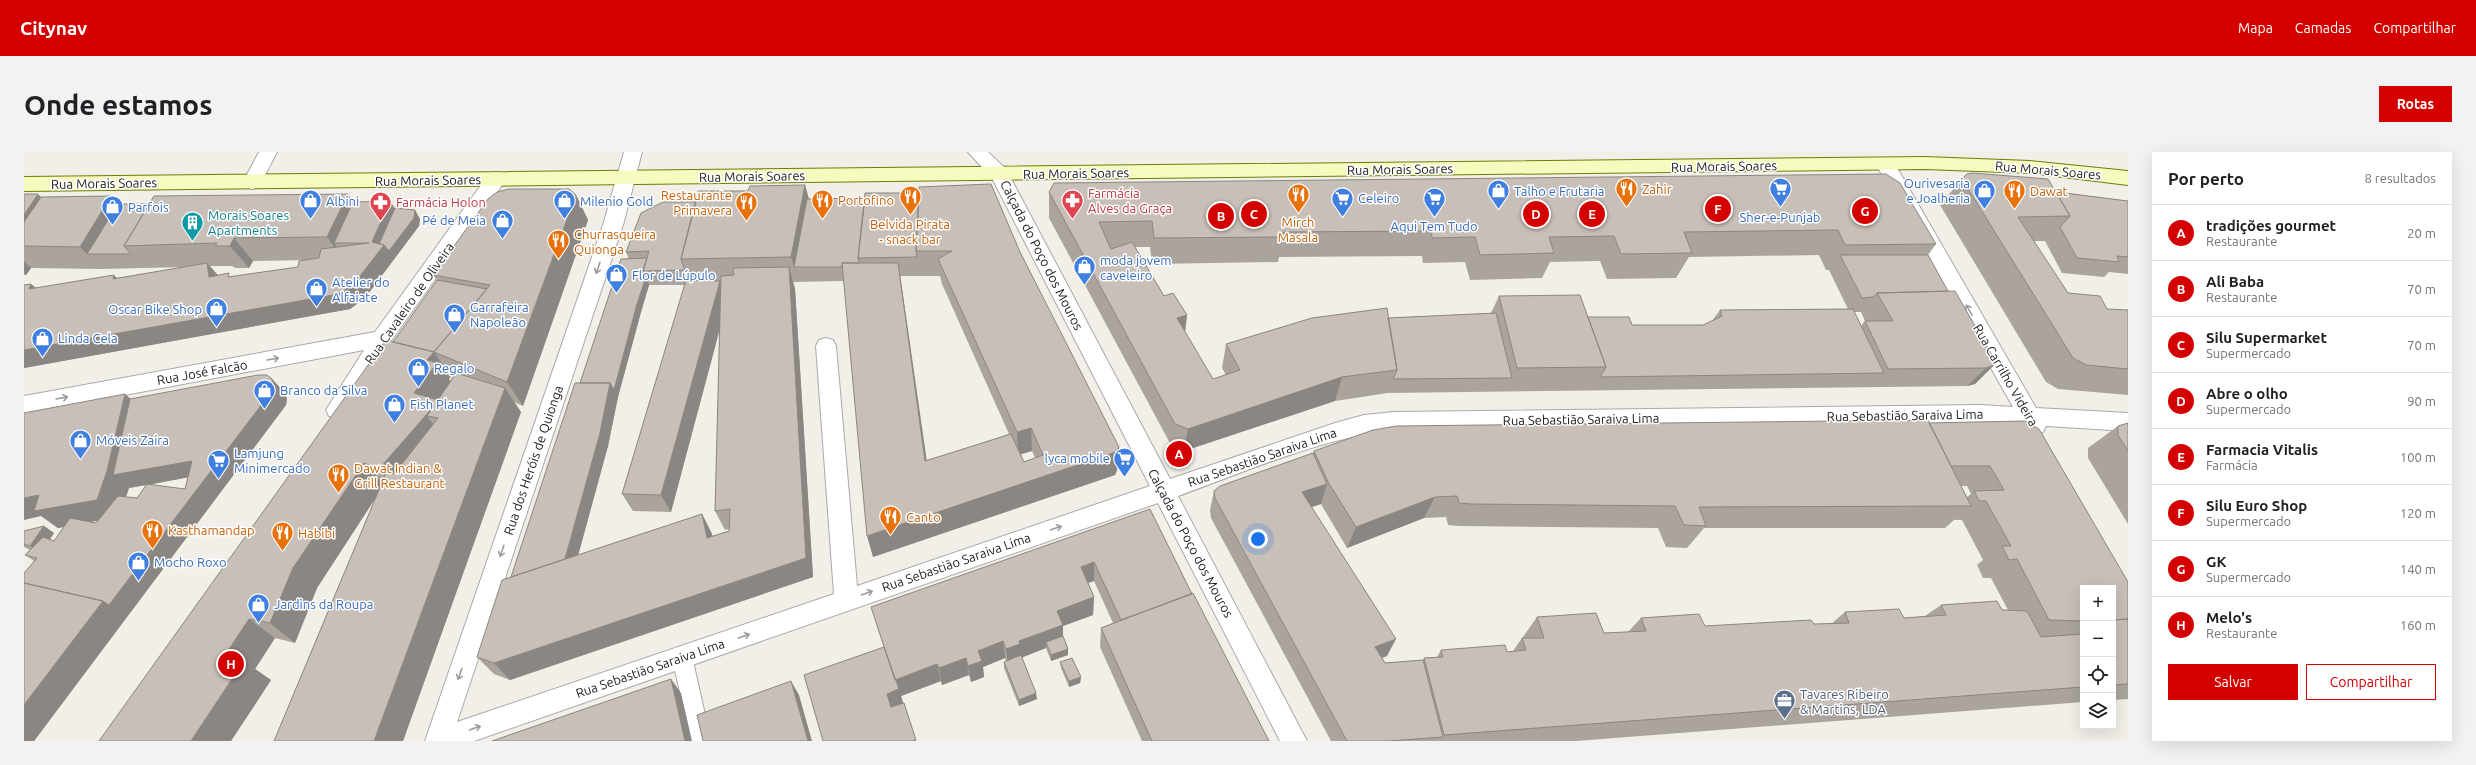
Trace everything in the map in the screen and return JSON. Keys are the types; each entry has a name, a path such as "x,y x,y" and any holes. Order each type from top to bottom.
{"main road":[{"name":"Rua Morais Soares","path":"24,184 1885,164 2030,166 2128,178"}],"street":[{"path":"252,182 268,152"},
{"name":"Rua dos Heróis de Quionga","path":"438,741 613,225 633,152"},
{"name":"Calçada do Poço dos Mouros","path":"977,152 999,174 1294,741"},
{"name":"Rua Carrilho Videira","path":"1885,164 2045,443"},
{"name":"Rua Cavaleiro de Oliveira","path":"326,425 353,387 381,339 496,179"},
{"name":"Rua José Falcão","path":"24,405 381,339"},
{"path":"826,346 846,601"},
{"name":"Rua Sebastião Saraiva Lima","path":"438,741 1335,432 1378,422 1980,414 2128,422"}],"lane":[{"path":"682,657 701,741"}],"building":[{"path":"1972,173 2048,179 2070,216 2018,217 2068,293 2100,296 2107,309 2128,310 2128,369 2086,365 2073,358 1962,179 1967,174"},
{"path":"1886,174 1900,183 1936,244 1845,245 1838,230 1684,232 1692,253 1621,254 1614,236 1549,237 1554,253 1480,255 1475,237 1432,238 1431,231 1283,232 1283,237 1154,238 1152,221 1099,222 1111,249 1132,242 1164,296 1173,293 1187,315 1177,318 1213,379 1240,370 1226,344 1312,318 1387,308 1397,370 1342,377 1188,429 1175,424 1049,192 1054,183"},
{"path":"991,184 1020,252 1119,447 1116,452 867,536 842,263 898,263 925,461 1011,434 1024,462 1043,455 1031,428 1017,432 938,259 952,251 916,251 919,187"},
{"path":"805,185 791,257 681,259 698,191 748,191 750,186"},
{"path":"509,189 569,189 576,195 507,382 434,352 490,285 433,275 488,199 497,192"},
{"path":"2056,192 2128,201 2128,257 2117,256 2119,262 2077,258 2060,227 2070,216"},
{"path":"865,193 919,193 917,257 858,258"},
{"path":"24,194 38,194 24,215"},
{"path":"348,194 327,237 234,238 230,246 215,246 217,243 124,246 154,196"},
{"path":"111,196 80,247 24,246 24,222 41,197"},
{"path":"865,198 858,258 859,263 842,263 842,267 794,267 807,199"},
{"path":"390,201 372,242 384,245 354,284 339,294 24,350 24,285 31,284 29,289 114,275 113,279 207,263 209,277 229,273 228,277 298,267 299,261 319,258 321,249 369,243 334,243 353,202"},
{"path":"663,202 696,202 681,259 685,270 643,271 649,251 626,252 641,213"},
{"path":"118,204 149,204 124,246 131,254 87,254"},
{"path":"395,208 415,210 414,218 389,251 384,245 379,244"},
{"path":"1840,255 1928,255 1948,291 1877,293 1873,297 1862,298"},
{"path":"647,258 643,271 646,277 637,304 614,390 610,383 580,383 621,259"},
{"path":"789,267 806,558 494,663 477,657 502,580 702,514 707,538 729,531 730,509 715,511 721,276 734,275 733,268"},
{"path":"437,280 487,289 434,352 393,342"},
{"path":"686,280 720,281 661,495 622,494"},
{"path":"1955,291 1993,357 1994,365 1986,368 1888,369 1865,321 1893,321 1877,293"},
{"path":"1580,295 1606,367 1517,368 1499,296"},
{"path":"1853,309 1884,373 1600,377 1606,367 1588,317 1629,317 1632,325 1703,325 1722,316 1720,310"},
{"path":"1496,313 1512,378 1393,379 1397,370 1388,318"},
{"path":"386,340 434,352 427,360 437,363 414,393 438,400 456,373 505,388 374,741 274,741 386,473 394,474 438,418 427,416 434,406 379,469 364,463 293,568 270,623 249,619 224,657 244,661 191,741 99,741"},
{"path":"258,375 267,375 272,379 274,385 272,391 109,605 103,601 24,583 24,573 37,558 25,555 43,537 54,541 70,518 96,523 118,496 137,498 147,484 185,489 192,461 113,475 130,399"},
{"path":"575,383 610,383 600,433 565,559 511,577"},
{"path":"125,394 107,471 97,500 34,511 39,495 24,498 24,413"},
{"path":"1928,420 1971,506 1699,507 1706,526 1684,525 1675,506 1471,504 1459,503 1457,496 1435,497 1356,527 1328,482 1314,451 1373,430 1396,426"},
{"path":"2025,421 2039,429 2128,582 2128,619 2116,620 2116,585 2080,585 2080,621 2049,620 2017,559 2009,560 2002,546 2011,546 1986,501 1979,501 1974,491 2004,490 1990,466 1951,466 1929,423"},
{"path":"2128,423 2128,451 2118,435 2118,426"},
{"path":"1313,453 1327,484 1302,492 1396,639 1375,647 1385,663 1423,660 1443,737 1388,741 1347,741 1215,498 1214,491 1220,486"},
{"path":"1150,509 1192,594 1121,620 1094,562 1081,567 1094,597 1057,611 1063,625 1019,641 1020,644 1006,649 1003,641 978,651 982,661 968,666 966,658 939,668 937,664 895,680 871,607"},
{"path":"44,526 30,546 24,544 24,531"},
{"path":"24,583 103,601 24,705"},
{"path":"1193,593 1269,741 1152,741 1101,628"},
{"path":"1997,601 2002,610 2027,611 2041,637 2080,634 2080,687 1444,735 1424,658 1443,657 1441,650 1505,645 1507,652 1526,650 1522,638 1544,638 1537,617 1596,613 1604,633 1646,631 1641,618 1699,614 1705,626 1811,620 1814,624 1849,623 1845,612 1899,609 1904,618 1946,615 1941,605"},
{"path":"2128,619 2128,684 2116,685 2116,620"},
{"path":"1063,636 1068,649 1051,655 1046,642"},
{"path":"884,647 899,689 887,694 891,707 904,703 916,740 823,741 804,675"},
{"path":"1021,655 1036,693 1019,700 1004,662"},
{"path":"1072,658 1081,677 1069,681 1060,662"},
{"path":"671,679 685,741 492,741"},
{"path":"791,681 808,741 703,741 697,715"}],"place":[{"name":"Zahir","path":"1626,208"},
{"name":"Sher-e-Punjab","path":"1780,208"},
{"name":"Silu Euro Shop","path":"1718,209"},
{"name":"Talho e Frutaria","path":"1499,210"},
{"name":"Ourivesaria e Joalheria","path":"1985,210"},
{"name":"Dawat","path":"2015,210"},
{"name":"GK","path":"1865,211"},
{"name":"Silu Supermarket","path":"1254,214"},
{"name":"Mirch Masala","path":"1298,214"},
{"name":"Abre o olho","path":"1536,214"},
{"name":"Farmacia Vitalis","path":"1592,214"},
{"name":"Belvida Pirata - snack bar","path":"910,216"},
{"name":"Ali Baba","path":"1221,216"},
{"name":"Celeiro","path":"1343,218"},
{"name":"Aqui Tem Tudo","path":"1434,218"},
{"name":"Albini","path":"311,220"},
{"name":"Milenio Gold","path":"565,220"},
{"name":"Portofino","path":"822,220"},
{"name":"Farmácia Alves da Graça","path":"1073,220"},
{"name":"Farmácia Holon","path":"380,222"},
{"name":"Restaurante Primavera","path":"747,222"},
{"name":"Parfois","path":"113,226"},
{"name":"Pé de Meia","path":"502,240"},
{"name":"Morais Soares Apartments","path":"192,242"},
{"name":"Churrasqueira Quionga","path":"559,260"},
{"name":"moda jovem caveleiro","path":"1085,286"},
{"name":"Flor de Lúpulo","path":"616,294"},
{"name":"Atelier do Alfaiate","path":"316,308"},
{"name":"Oscar Bike Shop","path":"217,328"},
{"name":"Garrafeira Napoleão","path":"455,334"},
{"name":"Linda Cela","path":"43,358"},
{"name":"Regalo","path":"419,388"},
{"name":"Branco da Silva","path":"265,410"},
{"name":"Fish Planet","path":"394,424"},
{"name":"tradições gourmet","path":"1179,454"},
{"name":"Móveis Zaira","path":"80,460"},
{"name":"lyca mobile","path":"1125,478"},
{"name":"Lamjung Minimercado","path":"219,480"},
{"name":"Dawat Indian & Grill Restaurant","path":"339,494"},
{"name":"Canto","path":"890,536"},
{"name":"Kasthamandap","path":"152,550"},
{"name":"Habibi","path":"283,552"},
{"name":"Mocho Roxo","path":"138,582"},
{"name":"Jardins da Roupa","path":"258,624"},
{"name":"Melo's","path":"231,664"},
{"name":"Tavares Ribeiro & Martins, LDA","path":"1785,720"}]}
